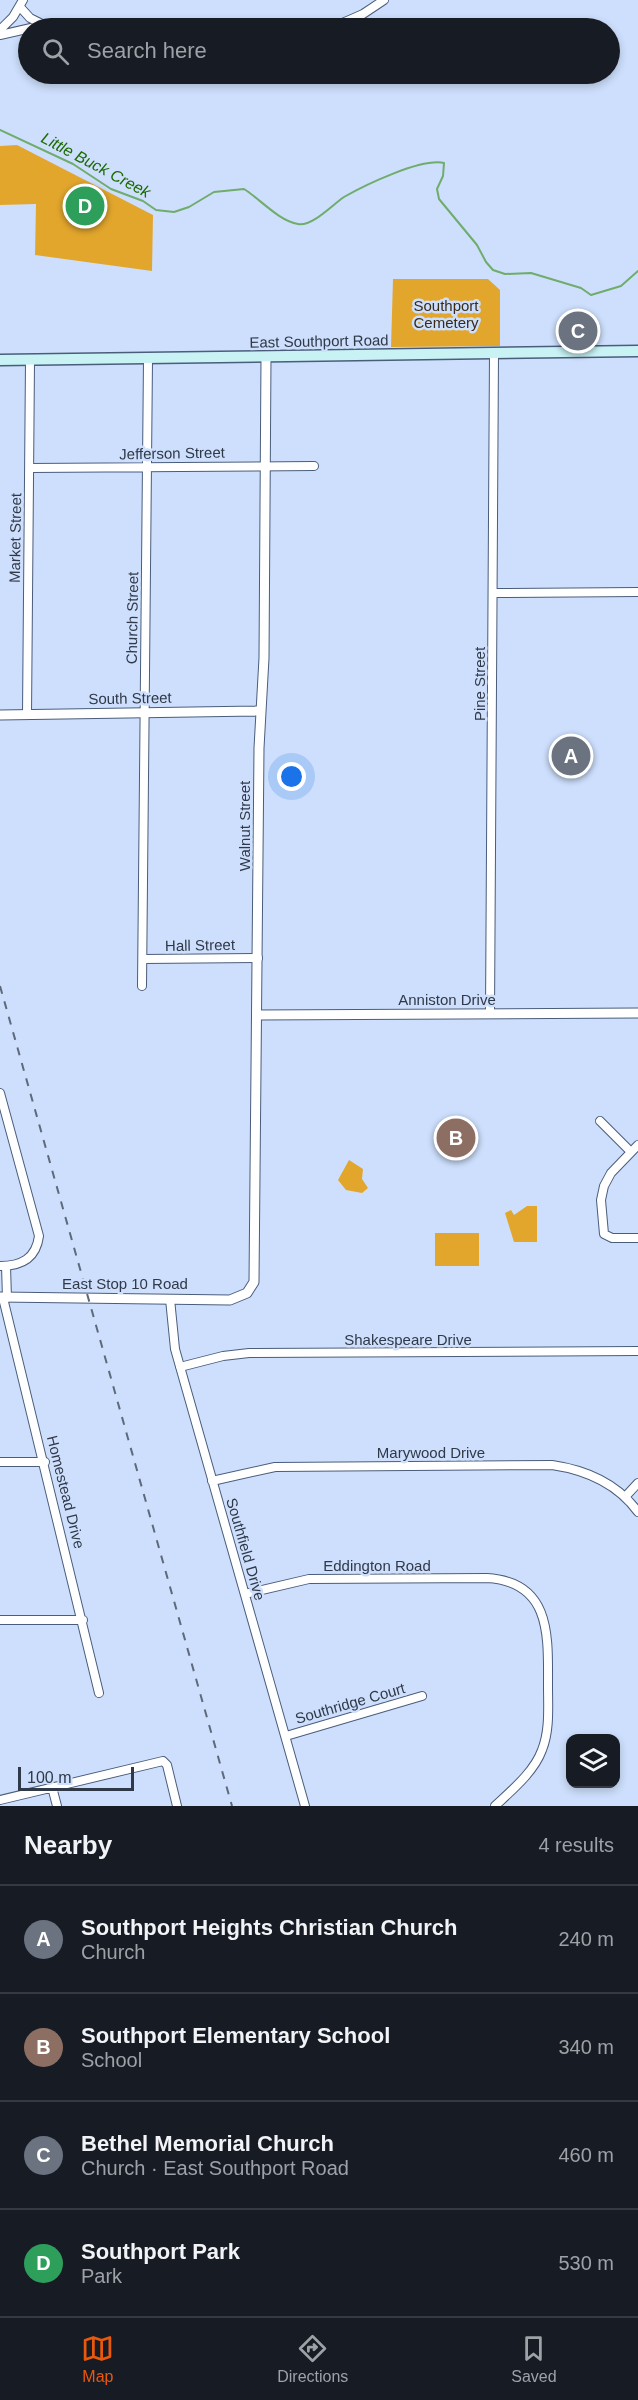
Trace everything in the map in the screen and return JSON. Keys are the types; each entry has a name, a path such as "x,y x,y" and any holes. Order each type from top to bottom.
{"main road":[{"name":"East Southport Road","path":"0,360 638,351"}],"street":[{"path":"354,18 384,0"},
{"path":"0,30 22,4 30,18"},
{"path":"0,35 18,31"},
{"name":"Pine Street","path":"490,1014 494,353"},
{"name":"Walnut Street","path":"247,1293 255,1277 260,711 267,357"},
{"name":"Church Street","path":"142,986 148,359"},
{"name":"Market Street","path":"27,715 30,361"},
{"name":"Jefferson Street","path":"30,468 315,466"},
{"path":"493,593 638,592"},
{"name":"South Street","path":"0,715 260,711"},
{"name":"Hall Street","path":"142,959 258,958"},
{"name":"Anniston Drive","path":"257,1015 638,1013"},
{"path":"0,1093 1,1104 39,1236 36,1251 27,1260 3,1266"},
{"path":"600,1121 631,1152"},
{"path":"638,1145 609,1175 604,1186 602,1228 605,1235 612,1238 638,1238"},
{"name":"Homestead Drive","path":"3,1266 3,1298 45,1462 99,1693"},
{"name":"East Stop 10 Road","path":"3,1298 230,1300 247,1293"},
{"name":"Southfield Drive","path":"170,1299 171,1332 180,1367 305,1806"},
{"name":"Shakespeare Drive","path":"180,1367 224,1356 249,1353 638,1351"},
{"path":"0,1462 45,1462"},
{"name":"Marywood Drive","path":"212,1481 275,1467 552,1465 593,1476 625,1497 638,1512"},
{"path":"625,1497 638,1483"},
{"name":"Eddington Road","path":"245,1594 309,1579 487,1578 511,1583 534,1600 547,1627 548,1724 542,1750 534,1766 495,1806"},
{"path":"0,1620 83,1620"},
{"name":"Southridge Court","path":"286,1736 422,1696"},
{"path":"0,1800 164,1762 177,1806"},
{"path":"52,1787 57,1806"}],"green space":[{"path":"17,145 153,215 152,271 35,255 36,204 0,205 0,146"},
{"name":"Southport Cemetery","path":"393,279 488,279 500,290 500,346 391,347"},
{"path":"349,1160 363,1169 362,1179 368,1188 362,1193 346,1190 338,1180"},
{"path":"527,1206 537,1206 537,1242 514,1242 505,1213 511,1210 514,1215"},
{"path":"435,1233 479,1233 479,1266 435,1266"}],"waterway":[{"name":"Little Buck Creek","path":"0,130 73,164 111,189 143,201 156,210 174,212 189,207 214,192 244,189 284,219 298,224 316,219 344,197 379,180 408,168 444,163 443,176 437,189 439,199 477,245 493,270 505,274 531,273 581,288 591,295 621,286 638,271"}],"railway":[{"path":"0,986 232,1806"}],"place":[{"name":"Southport Park","path":"85,206"},
{"name":"Bethel Memorial Church","path":"578,331"},
{"name":"Southport Heights Christian Church","path":"571,756"},
{"name":"Southport Elementary School","path":"456,1138"}]}
